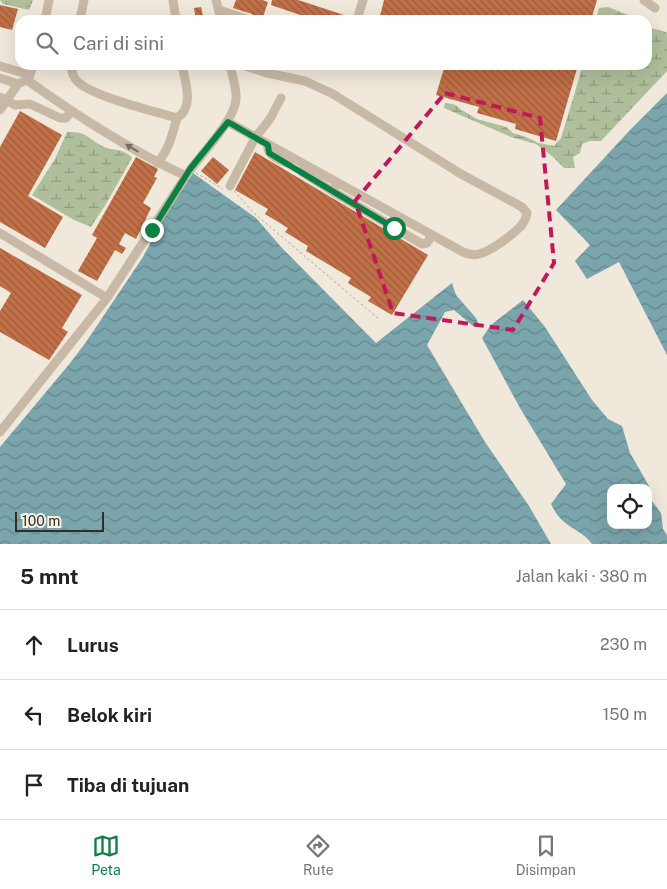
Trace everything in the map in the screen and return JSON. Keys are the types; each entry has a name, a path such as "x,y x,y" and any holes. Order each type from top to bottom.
{"lane":[{"path":"46,15 49,0"},
{"path":"81,15 84,0"},
{"path":"173,0 175,15"},
{"path":"216,0 220,15"},
{"path":"358,15 363,0"},
{"path":"644,0 654,8"},
{"path":"219,10 234,15"},
{"path":"0,66 29,78 71,112 157,163 188,173"},
{"path":"0,110 3,98 18,84 29,78 31,70"},
{"path":"71,70 73,77 79,84 90,89 106,96 177,118"},
{"path":"157,163 164,155 171,140 177,118 182,115 188,102 183,70"},
{"path":"0,432 107,298 188,173 228,122 236,100 231,70"},
{"path":"228,122 268,145 289,160 338,183 463,252 472,255 479,254 521,226 526,218 527,213 522,207 461,174 333,94 305,81 258,70"},
{"path":"0,78 18,84"},
{"path":"3,98 15,105 30,104 60,118 66,118 71,112"},
{"path":"230,186 255,138 270,119 281,98"},
{"path":"304,168 332,191 422,244 427,243 432,235"},
{"path":"332,191 338,183"},
{"path":"347,200 352,191"},
{"path":"378,218 384,209"},
{"path":"394,228 400,217"},
{"path":"0,234 107,298"}],"path":[{"path":"188,173 226,190 230,186 255,214 380,320"}],"highlighted area":[{"path":"445,93 540,118 554,263 513,330 393,313 355,201"}],"green space":[{"path":"0,0 33,0 29,10 3,4"},
{"path":"608,7 628,15 597,15 599,8"},
{"path":"652,28 667,33 667,71 601,141 590,141 582,144 580,153 573,157 575,168 564,168 536,144 511,137 444,108 445,103 458,106 477,119 506,127 513,133 539,143 554,146 561,138 581,70 652,70"},
{"path":"67,132 83,134 104,147 123,152 132,158 91,227 74,220 32,195 55,159"}],"water":[{"path":"667,93 667,355 619,262 587,279 575,261 590,245 556,210"},
{"path":"193,173 256,218 282,248 376,343 452,283 456,295 476,318 479,325 473,326 454,310 445,312 427,345 485,442 529,506 551,544 0,544 0,447 86,342 143,257 176,195"},
{"path":"523,300 545,327 592,400 608,419 622,426 630,453 648,484 607,484 607,529 652,529 652,501 661,513 663,529 667,535 667,544 592,544 585,536 564,522 551,504 566,484 520,408 482,338 491,325"}],"building":[{"path":"236,0 262,0 268,2 264,15 253,15 233,8"},
{"path":"272,0 298,0 344,15 300,15 271,5"},
{"path":"384,0 597,0 592,15 380,15"},
{"path":"0,5 18,9 12,30 0,27"},
{"path":"201,7 203,15 195,15 194,8"},
{"path":"444,70 577,70 556,141 515,129 516,124 477,113 479,107 436,95"},
{"path":"20,111 62,135 28,196 63,217 45,248 0,222 0,147"},
{"path":"255,152 428,255 392,315 368,301 371,297 348,283 351,278 306,251 308,246 285,232 288,228 265,214 268,209 235,190"},
{"path":"136,157 158,169 154,177 157,178 143,203 151,208 136,239 125,233 119,244 126,248 122,254 115,250 97,281 78,271 97,238 92,235"},
{"path":"213,157 229,170 217,184 201,171"},
{"path":"0,248 82,295 62,328 68,332 49,360 0,332 0,311 11,293 0,286"}],"route":[{"path":"152,230 190,169 228,122 268,145 269,153 394,228"}]}
